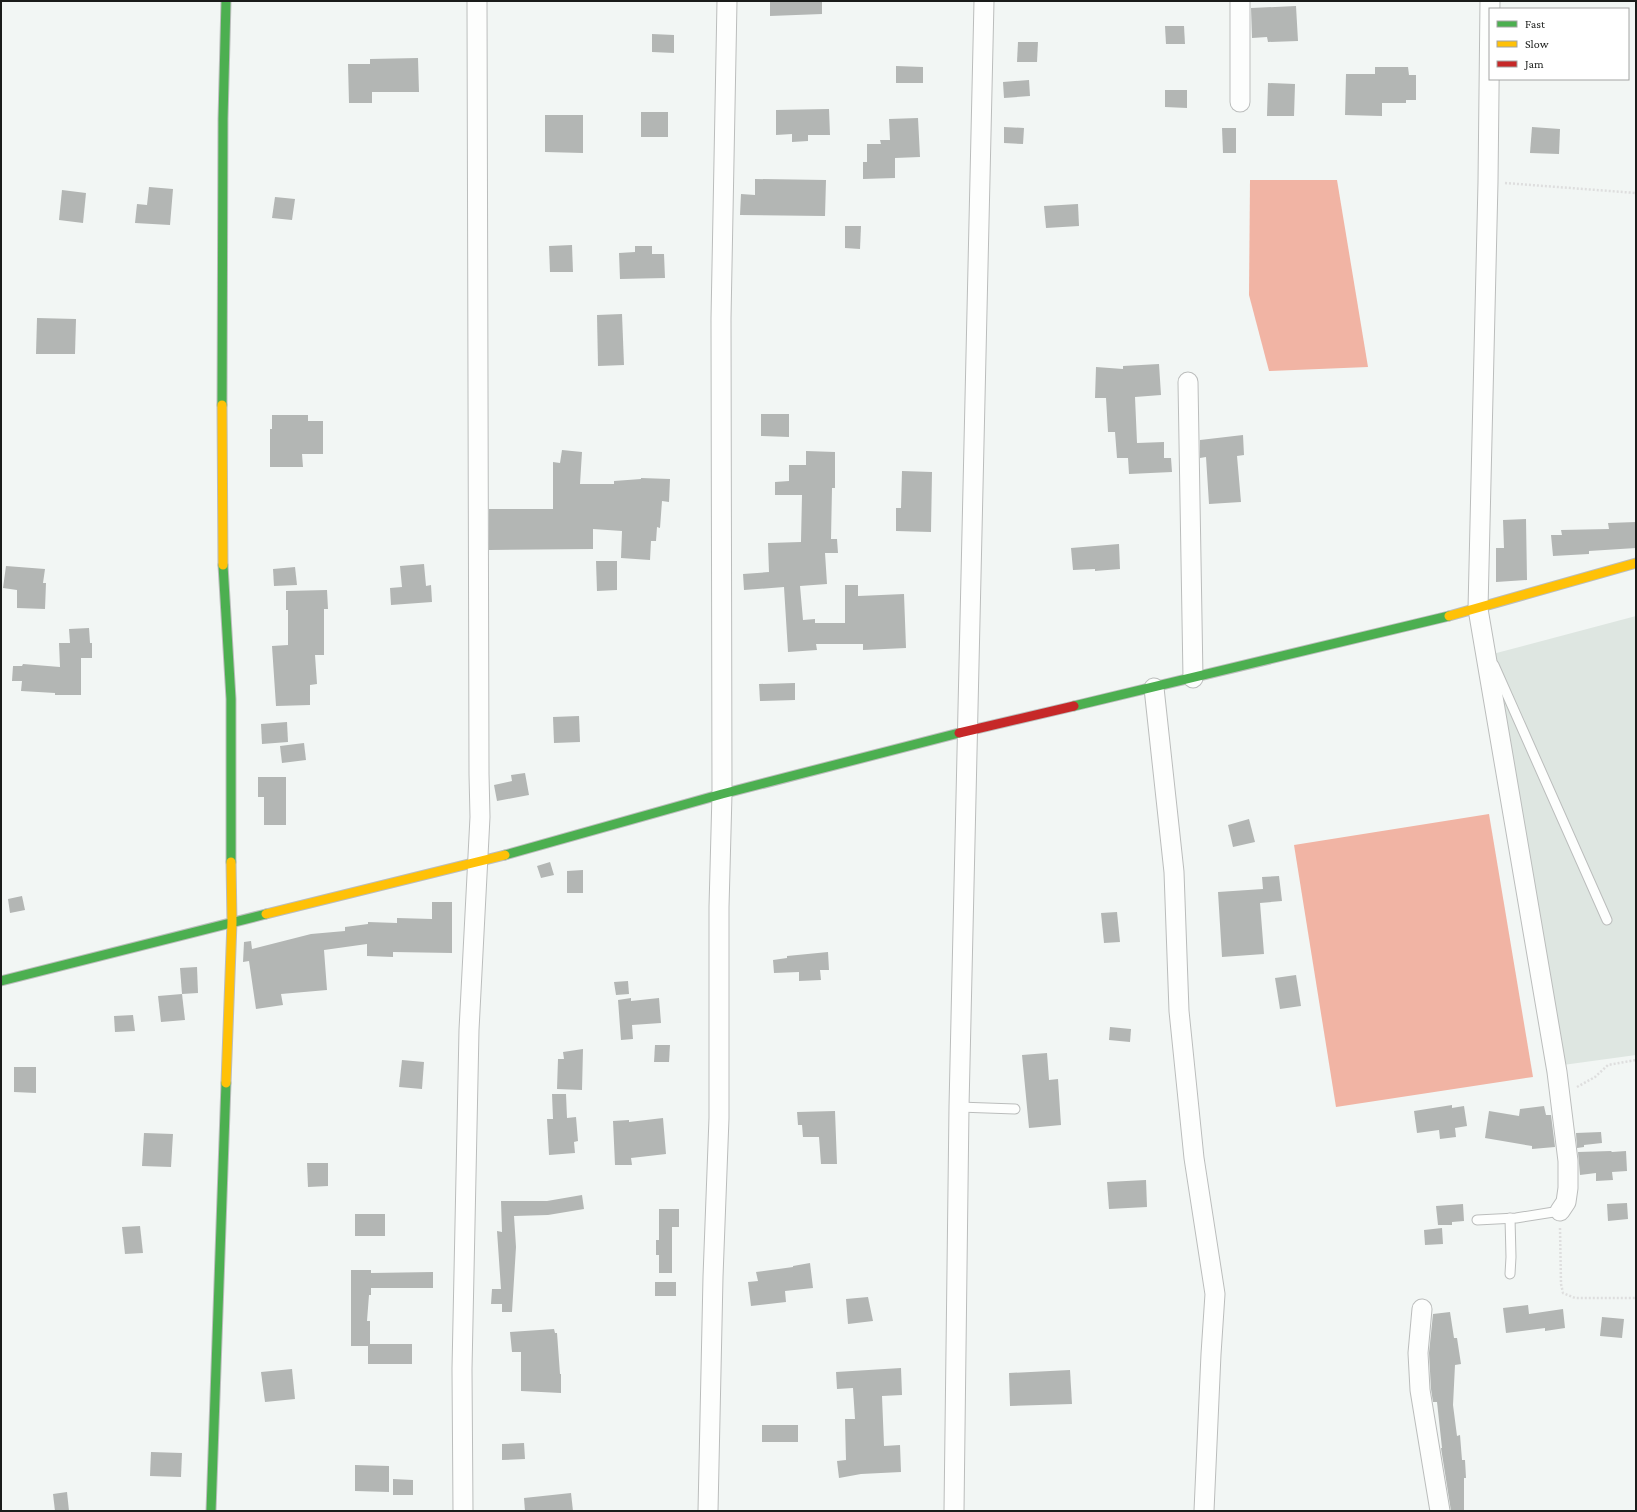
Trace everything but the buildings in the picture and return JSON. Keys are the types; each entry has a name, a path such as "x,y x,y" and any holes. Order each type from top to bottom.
{"street":[{"path":"211,1511 232,922 230,814 231,699 222,549 223,119 226,1"},
{"path":"463,1511 462,1369 469,1030 480,817 477,1"},
{"path":"708,1511 713,1277 719,1118 719,907 722,794 720,319 727,1"},
{"path":"954,1511 958,1107 984,1"},
{"path":"1240,1 1240,102"},
{"path":"1489,80 1479,614 1558,1086 1568,1161 1568,1188 1566,1202 1560,1211"},
{"path":"1188,382 1192,678"},
{"path":"1,981 232,922 478,863 722,794 966,731 1192,678 1479,614 1636,564"},
{"path":"1154,688 1174,872 1179,1011 1194,1158 1215,1294 1204,1511"},
{"path":"1422,1309 1418,1353 1420,1390 1440,1511"}],"lane":[{"path":"1484,644 1607,920"},
{"path":"958,1107 1015,1110"},
{"path":"1477,1220 1510,1218 1560,1211"},
{"path":"1510,1218 1510,1274"}],"path":[{"path":"1488,182 1636,193"},
{"path":"1558,1086 1577,1087 1595,1077 1608,1065 1636,1060"},
{"path":"1560,1211 1561,1284 1563,1294 1575,1298 1636,1298"}],"shaded area":[{"path":"1250,180 1337,180 1368,367 1269,371 1249,295"},
{"path":"1636,616 1636,1055 1563,1065 1485,656"},
{"path":"1489,814 1533,1077 1336,1107 1294,845"}],"traffic: fast":[{"path":"222,405 223,119 226,1"},
{"path":"223,565 231,699 231,862"},
{"path":"1074,706 1449,616"},
{"path":"505,855 722,794 959,733"},
{"path":"1,981 266,914"},
{"path":"211,1511 226,1083"}],"traffic: slow":[{"path":"222,405 223,565"},
{"path":"1449,616 1636,563"},
{"path":"266,914 505,855"},
{"path":"226,1083 232,922 231,862"}],"traffic: jam":[{"path":"959,733 1074,706"}]}
